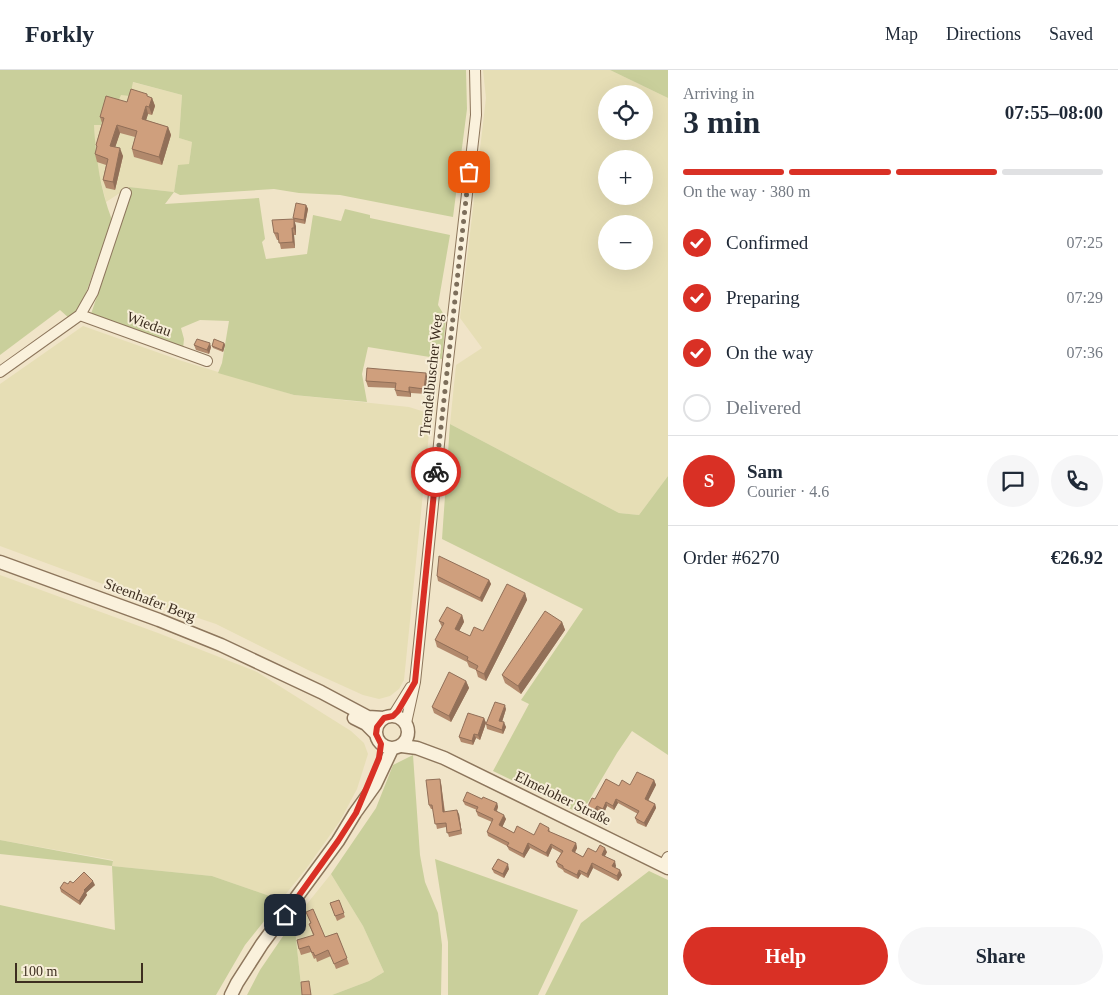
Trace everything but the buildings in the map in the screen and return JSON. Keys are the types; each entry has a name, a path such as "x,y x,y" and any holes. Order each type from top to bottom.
{"street":[{"name":"Trendelbuscher Weg","path":"407,728 415,682 476,115 475,70"},
{"path":"0,372 80,315 94,292 126,193"},
{"name":"Wiedau","path":"80,315 207,361"},
{"name":"Steenhafer Berg","path":"0,562 168,623 221,645 286,677 322,692 368,717 389,717"},
{"name":"Steenhafer Berg","path":"286,677 318,698 366,724 388,743"},
{"name":"Trendelbuscher Weg","path":"389,717 415,682"},
{"path":"389,717 400,718 407,728 406,742 388,743 377,727 389,717"},
{"name":"Elmeloher Straße","path":"407,728 444,758"},
{"path":"231,995 237,982 262,944 328,856 356,813 379,758 388,743"},
{"name":"Elmeloher Straße","path":"388,743 417,748 444,758 666,864"}],"shaded area":[{"path":"483,70 610,70 641,85 598,85 598,140 653,140 653,91 668,98 668,476 639,515 619,513 450,424 456,365 482,348 460,318 486,98"},
{"path":"132,82 182,95 179,138 192,142 189,165 178,165 174,192 129,187 106,202 96,162 94,125 108,101 121,95"},
{"path":"83,326 182,361 294,395 409,407 431,414 404,680 399,689 390,696 379,699 363,695 216,624 0,546 0,384"},
{"path":"0,575 158,633 257,672 351,731 364,743 368,754 357,789 340,821 281,900 212,876 112,866 113,860 0,840"},
{"path":"331,874 363,926 384,972 369,981 332,995 302,995 294,920"}],"green space":[{"path":"0,70 466,70 467,109 453,217 340,195 299,193 274,189 180,195 174,192 178,165 189,164 192,142 179,138 182,95 133,82 130,96 121,95 117,104 108,101 101,125 94,125 99,173 112,220 82,304 70,319 60,310 0,355"},
{"path":"610,70 668,70 668,98 653,91 653,85 641,85"},
{"path":"129,187 174,192 165,204 259,198 265,239 262,242 266,259 307,254 313,215 341,221 345,209 370,215 370,218 450,235 438,305 446,318 442,359 368,347 362,374 367,402 294,395 218,373 222,363 229,321 200,320 181,328 184,339 183,349 91,314 120,228"},
{"path":"450,424 619,513 639,515 668,476 668,755 632,731 581,814 493,771 529,704 521,700 583,609 442,539"},
{"path":"413,755 420,855 425,882 438,913 442,945 441,995 332,995 369,981 384,972 363,926 331,874 376,808 393,765"},
{"path":"0,840 113,861 112,866 0,854"},
{"path":"435,859 578,910 538,995 448,995 448,942"},
{"path":"112,866 212,876 281,900 245,945 216,995 0,995 0,905 115,930"},
{"path":"649,871 668,880 668,995 545,995 581,923"},
{"path":"294,920 302,995 247,995 260,970"}],"way so far":[{"path":"436,472 469,172"}],"route":[{"path":"285,915 356,813 379,758 381,744 376,734 379,722 384,718 393,716 398,711 415,682 436,472"}]}
